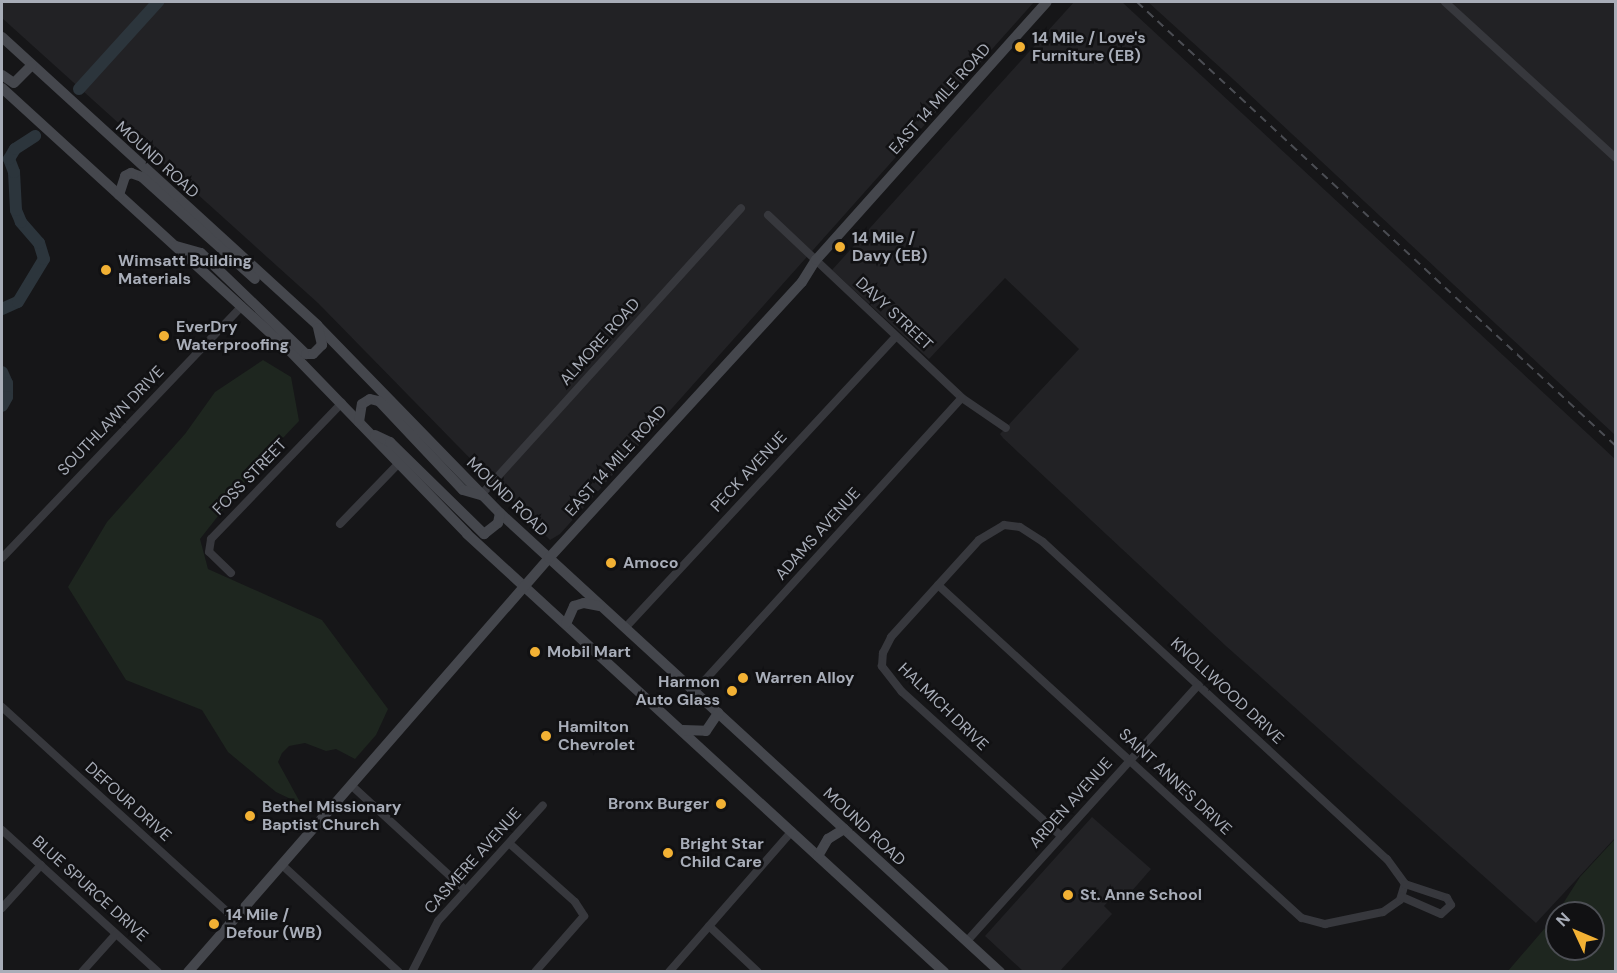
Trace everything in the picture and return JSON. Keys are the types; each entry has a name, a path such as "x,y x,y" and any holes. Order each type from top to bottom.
{"main road":[{"name":"EAST 14 MILE ROAD","path":"188,972 549,558 797,287 816,260 1047,2"},
{"name":"MOUND ROAD","path":"2,37 316,326 500,513 1000,972"},
{"path":"2,75 14,83 32,65"},
{"path":"2,88 242,306 370,433 484,534 498,523 500,513"},
{"path":"119,195 125,176 130,173 142,177 254,279 279,292"},
{"path":"176,246 201,253 306,354 313,354 322,345 316,326"},
{"path":"359,422 362,404 370,399 379,401 463,490 482,495"},
{"path":"402,460 525,586 941,971"},
{"path":"566,624 574,606 584,603 601,606"},
{"path":"682,730 706,731 718,713"},
{"path":"818,856 828,839 844,829"}],"street":[{"path":"1444,2 1616,158"},
{"name":"ALMORE ROAD","path":"482,495 741,208"},
{"name":"DAVY STREET","path":"768,215 963,398 1006,428"},
{"name":"SOUTHLAWN DRIVE","path":"2,558 242,306"},
{"name":"PECK AVENUE","path":"625,628 896,336"},
{"name":"ADAMS AVENUE","path":"695,691 963,398"},
{"name":"FOSS STREET","path":"231,573 209,552 211,539 342,403"},
{"path":"340,524 402,460"},
{"name":"KNOLLWOOD DRIVE","path":"938,585 989,531 1004,525 1020,527 1042,542 1387,858 1405,884"},
{"name":"SAINT ANNES DRIVE","path":"938,585 1308,922 1325,924 1383,912 1402,897"},
{"name":"HALMICH DRIVE","path":"938,585 885,646 882,659 885,674 1061,836"},
{"name":"ARDEN AVENUE","path":"967,941 1198,685"},
{"name":"DEFOUR DRIVE","path":"2,707 234,918"},
{"path":"351,785 465,890"},
{"name":"CASMERE AVENUE","path":"412,972 428,935 465,890 510,844 543,805"},
{"name":"BLUE SPURCE DRIVE","path":"2,830 158,972"},
{"path":"669,972 792,831"},
{"path":"510,844 575,902 584,916 535,972"},
{"path":"281,864 399,972"},
{"path":"2,908 40,865"},
{"path":"1405,884 1447,898 1451,905 1441,914 1402,897 1405,884"},
{"path":"709,926 758,972"},
{"path":"82,972 116,933"}],"shaded area":[{"path":"2,2 1034,2 560,534 550,540 318,303 2,18"},
{"path":"1074,2 1122,2 1615,459 1615,838 1556,901 1545,901 1545,913 1536,923 1226,646 1003,438 1000,434 1079,349 1005,278 929,359 832,270"},
{"path":"1148,2 1615,2 1615,435 1234,80"},
{"path":"263,360 291,377 299,421 263,459 200,539 208,569 322,620 388,709 376,735 355,759 336,749 326,751 305,743 289,746 282,753 278,762 301,804 276,792 228,752 202,710 126,680 68,587 107,522 185,434 215,392"},
{"name":"St. Anne School","path":"1092,817 1151,869 1124,900 1116,893 1104,906 1112,914 1060,971 1023,971 985,936"},
{"path":"1615,839 1615,971 1508,971 1545,928 1545,961 1605,961 1605,901 1565,901 1580,877"}],"waterway":[{"path":"79,89 158,2"},
{"path":"2,309 18,302 44,259 39,243 21,222 16,210 14,172 9,159 15,149 35,136"},
{"path":"2,372 7,383 7,397 2,406"}],"railway":[{"path":"1137,2 1616,446"}],"place":[{"name":"14 Mile / Love's Furniture (EB)","path":"1020,47"},
{"name":"14 Mile / Davy (EB)","path":"840,247"},
{"name":"Wimsatt Building Materials","path":"106,270"},
{"name":"EverDry Waterproofing","path":"164,336"},
{"name":"Amoco","path":"611,563"},
{"name":"Mobil Mart","path":"535,652"},
{"name":"Warren Alloy","path":"743,678"},
{"name":"Harmon Auto Glass","path":"732,691"},
{"name":"Hamilton Chevrolet","path":"546,736"},
{"name":"Bronx Burger","path":"721,804"},
{"name":"Bethel Missionary Baptist Church","path":"250,816"},
{"name":"Bright Star Child Care","path":"668,853"},
{"name":"St. Anne School","path":"1068,895"},
{"name":"14 Mile / Defour (WB)","path":"214,924"}]}
